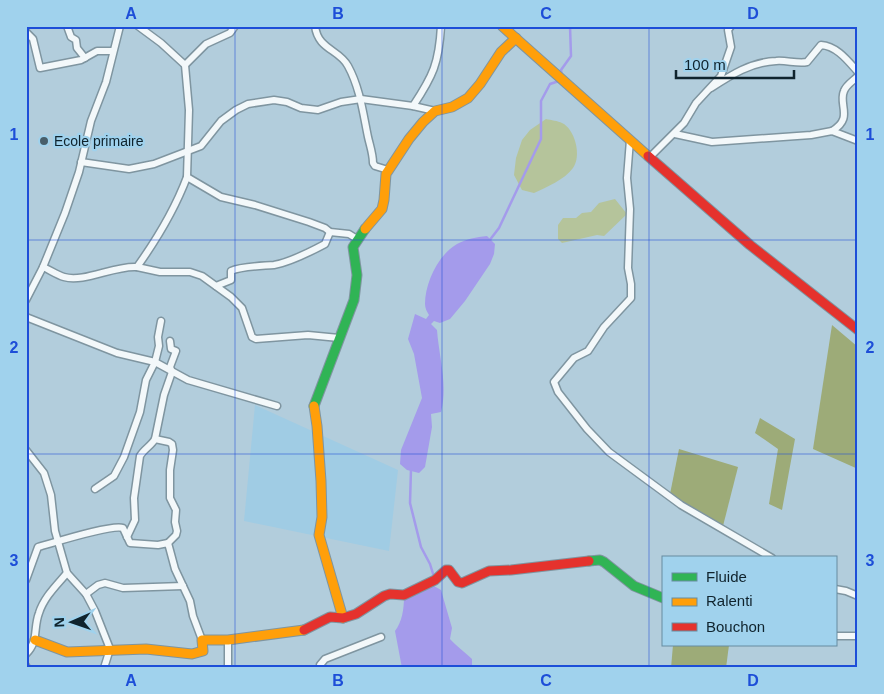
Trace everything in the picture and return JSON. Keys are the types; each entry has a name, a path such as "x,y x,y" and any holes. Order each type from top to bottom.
{"street":[{"path":"67,26 71,37 76,40 77,48 85,58"},
{"path":"26,300 43,267 66,213 91,121 106,82 120,26"},
{"path":"137,267 154,243 179,198 187,177 189,110 185,65 166,47 138,26"},
{"path":"185,65 206,44 230,33 236,26"},
{"path":"310,26 324,45 347,64 361,99 375,166 388,170"},
{"path":"316,26 317,36"},
{"path":"413,106 436,64 441,26"},
{"path":"502,26 750,245 858,330"},
{"path":"650,157 675,134 696,103 711,88 724,69 731,47 728,30 731,26"},
{"path":"26,32 33,39 40,68 85,58 92,52 113,51"},
{"path":"81,162 129,169 154,164 201,146 222,120 236,110 248,104 274,100 287,102 301,108 318,110 342,102 361,99 413,106 434,112 452,107 468,98 480,84 501,52 516,38"},
{"path":"711,88 751,65 773,61 807,62 821,45 830,47 837,52 858,72"},
{"path":"675,134 712,142 811,135 832,131 840,124 844,113 844,90 858,76"},
{"path":"343,618 319,535 322,517 317,426 313,406 346,318 354,305 358,286 353,247 357,238 363,234 382,209 385,194 384,179 388,170 409,139 434,112"},
{"path":"832,131 858,141"},
{"path":"630,140 627,178 630,209 628,268 631,298 604,327 588,351 574,358 554,382 558,392 587,429 609,452 681,505 768,556"},
{"path":"187,177 221,197 255,205 309,222 330,232 349,234 357,238"},
{"path":"216,286 231,280 231,271 233,270 274,264 312,251 325,244 330,232"},
{"path":"43,267 65,278 98,274 127,266 160,272 190,272 202,276 231,297 242,308 252,337 256,339 308,335 338,338"},
{"path":"26,317 117,354 155,362 188,380 277,406"},
{"path":"95,489 112,479 120,466 140,412 146,380 155,362 162,321"},
{"path":"127,537 135,520 134,498 140,456 143,451 152,445 155,439 164,395 172,372 170,367 176,351 171,349 170,341"},
{"path":"26,580 38,547 113,527 123,528 130,543 158,545 168,543 176,535 176,510 170,498 172,444 155,439"},
{"path":"26,450 44,473 51,495 55,531 67,574 86,594 96,610 110,649 104,668"},
{"path":"35,640 67,652 146,649 192,654 203,651 202,640 193,616 190,601 175,569 168,543"},
{"path":"202,640 228,640 304,630 330,617 343,618 356,614 384,596 390,594 404,595 435,580 446,570 449,570 458,582 462,583 489,571 588,561 604,562 634,586 662,598"},
{"path":"26,654 32,648 35,640 38,614 41,607 67,574"},
{"path":"86,594 98,585 105,583 123,588 183,586"},
{"path":"836,589 858,596"},
{"path":"836,636 858,636"},
{"path":"320,668 325,659 381,637"},
{"path":"228,640 228,668"}],"shaded area":[{"path":"487,236 495,244 490,264 465,301 450,319 440,323 434,321 431,324 437,330 444,392 443,402 441,412 431,414 432,427 425,467 419,473 407,470 400,464 401,450 422,398 414,354 408,339 415,314 426,319 429,315 425,305 427,287 434,270 444,255 461,242"},
{"path":"255,405 398,470 389,551 244,521"},
{"path":"434,586 441,590 452,628 450,639 472,659 472,668 402,668 395,631 402,615 404,597"}],"green space":[{"path":"546,119 567,126 576,143 577,157 573,168 565,176 534,193 522,190 514,175 516,158 522,140 530,130"},
{"path":"615,199 627,214 604,236 597,235 562,243 558,239 558,225 563,218 576,218 582,213 591,212 599,203"},
{"path":"832,325 858,347 858,469 813,449"},
{"path":"760,418 795,439 782,510 769,504 778,449 755,433"},
{"path":"679,449 738,467 723,526 670,494"},
{"path":"673,646 729,646 726,668 671,668"}],"waterway":[{"path":"562,76 561,70 571,56 570,26"},
{"path":"489,241 499,228 541,139 541,101 550,84 559,81"},
{"path":"411,469 410,503 421,547 434,577"}],"traffic: fast":[{"path":"314,406 354,300 357,275 353,247 365,229"},
{"path":"589,561 600,560 604,562 634,586 662,598"}],"traffic: slow":[{"path":"502,26 648,156"},
{"path":"365,229 382,209 386,174 409,139 435,111 452,107 468,98 480,84 501,52 516,38"},
{"path":"314,406 321,481 322,517 319,535 343,618"},
{"path":"35,640 67,652 146,649 192,654 203,651 202,640 228,640 304,630"}],"traffic: jam":[{"path":"648,156 750,245 858,330"},
{"path":"304,630 330,617 343,618 356,614 384,596 390,594 404,595 435,580 446,570 449,570 458,582 462,583 489,571 589,561"}],"place":[{"name":"Ecole primaire","path":"44,141"}]}
